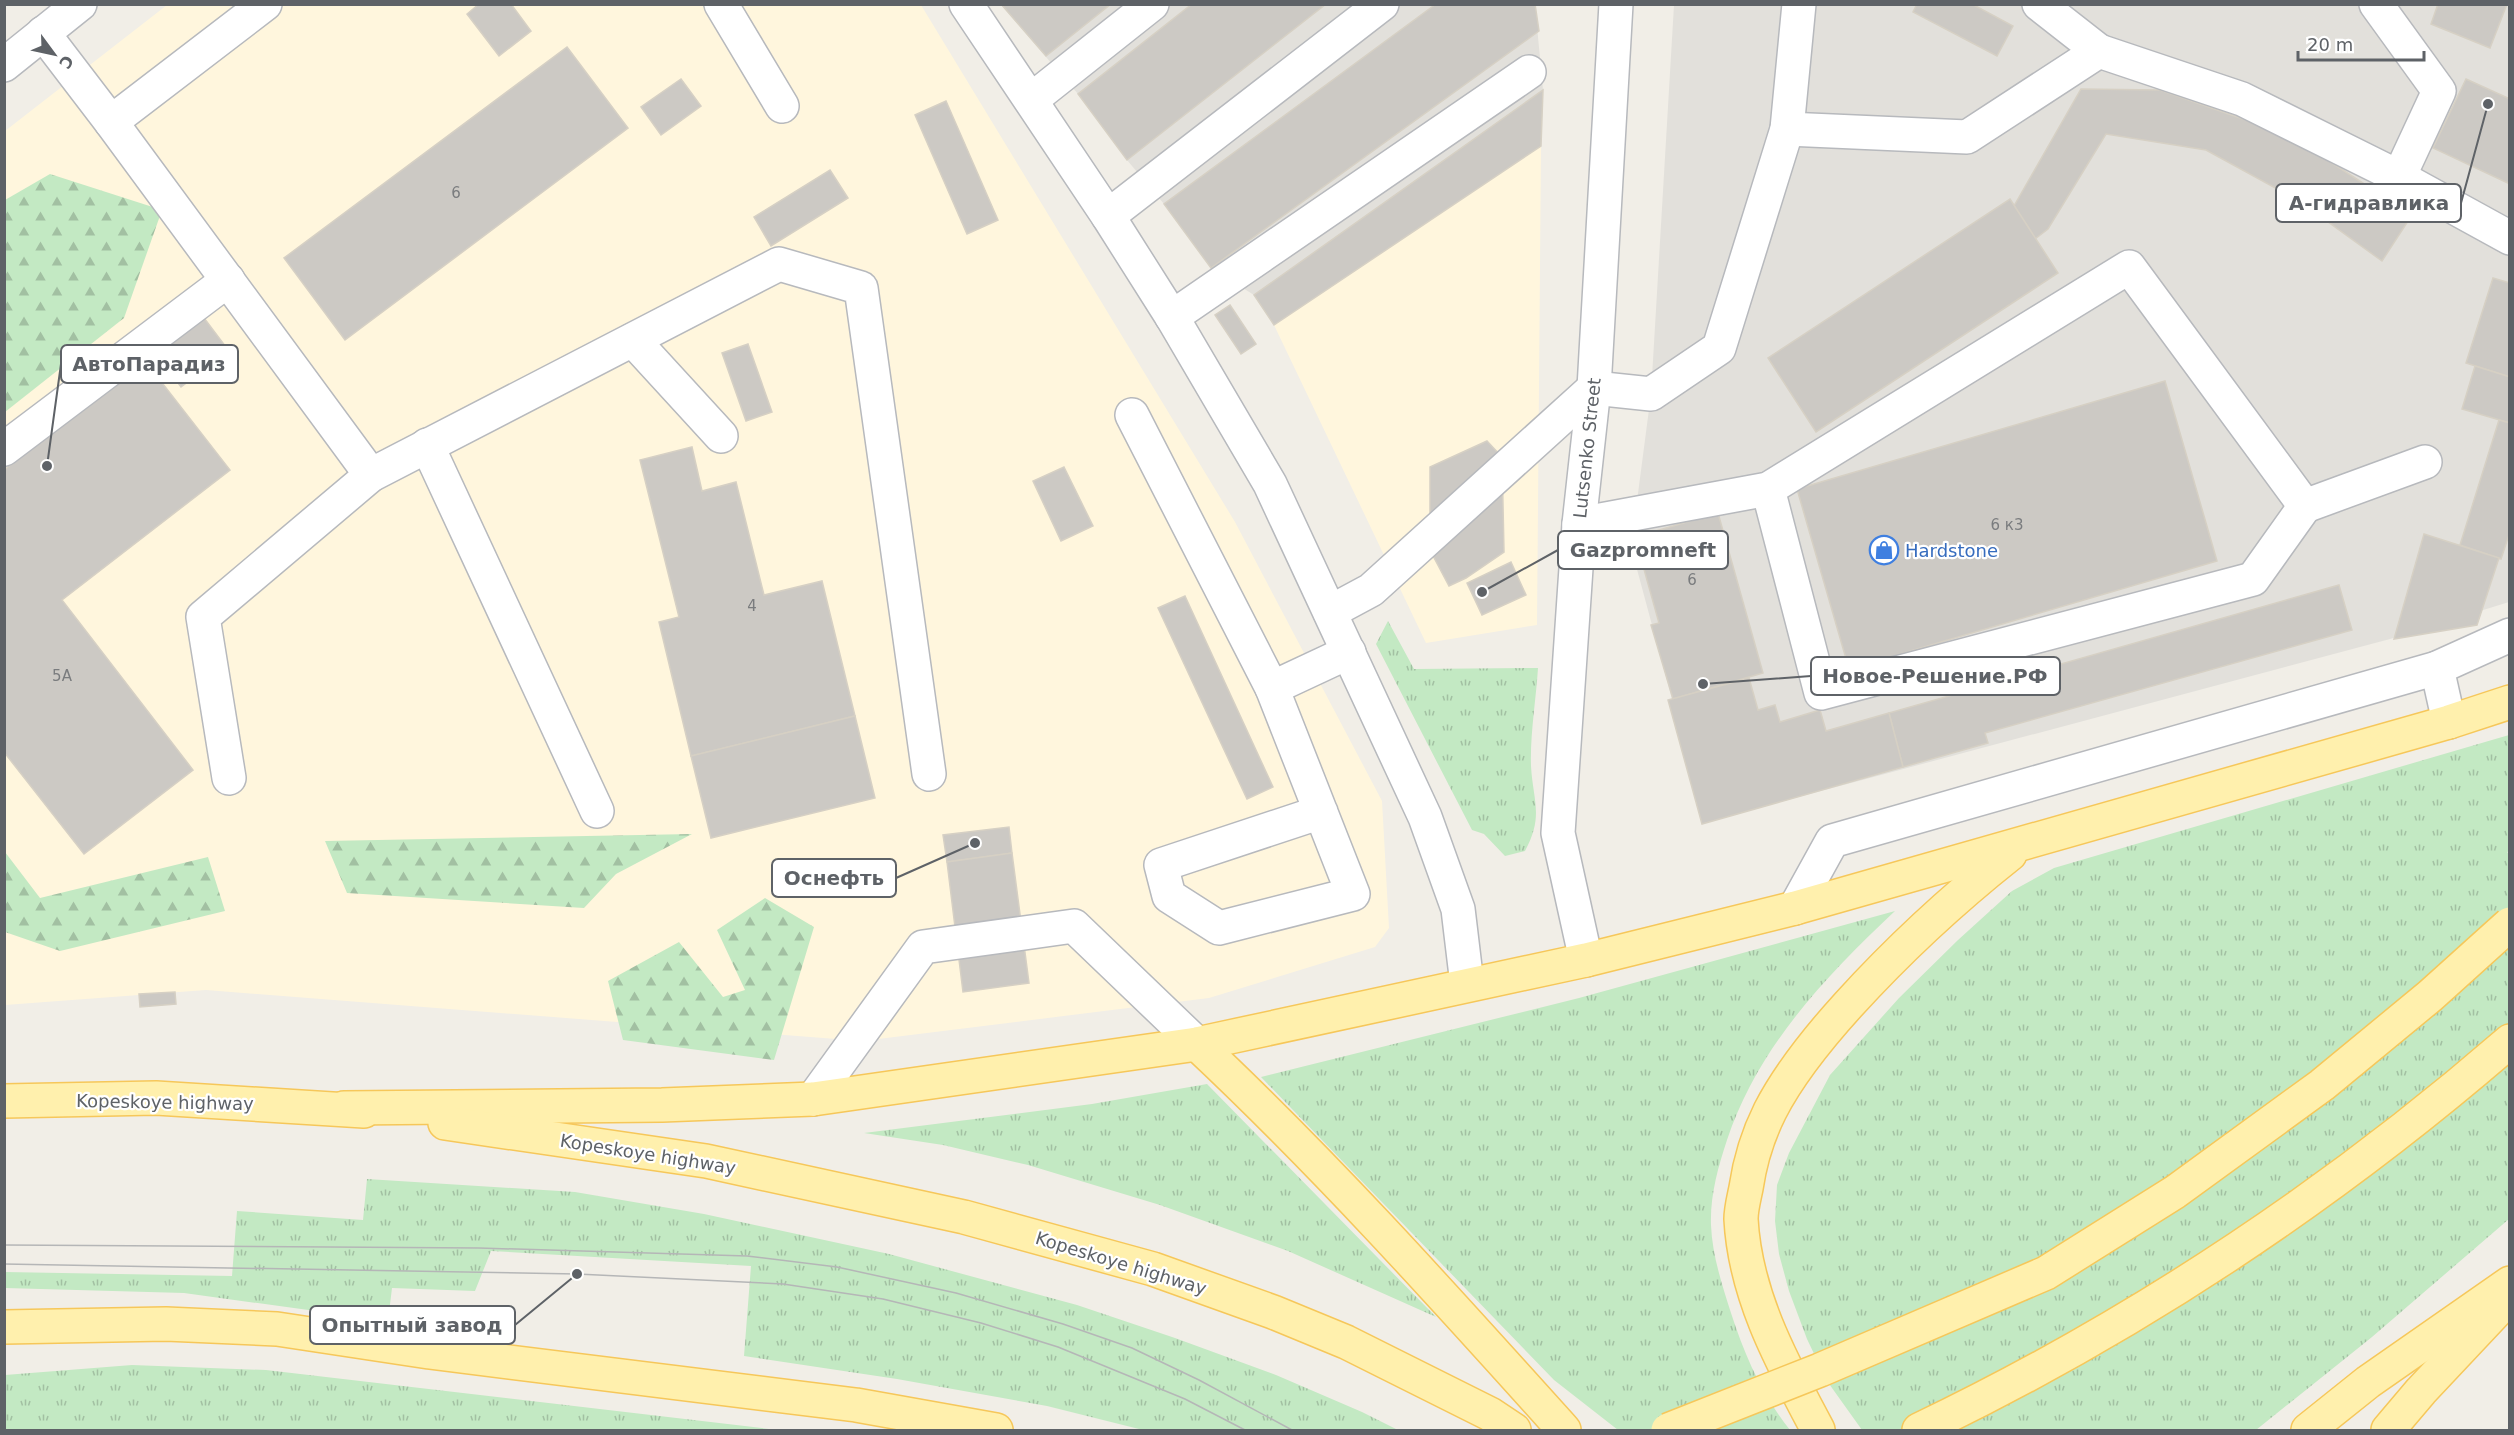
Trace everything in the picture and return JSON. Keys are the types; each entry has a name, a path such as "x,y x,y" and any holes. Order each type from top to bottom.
{"main road":[{"path":"344,1108 662,1105 813,1099 1197,1044 1586,960 1795,908 2449,722 2510,702"},
{"path":"1818,1431 1762,1317 1748,1268 1741,1218 1750,1161 1770,1111 1797,1066 1827,1028 1896,953 1963,891 2023,843"},
{"path":"1668,1431 1820,1370 2046,1273 2175,1192 2322,1085 2430,996 2510,924"},
{"path":"1919,1431 2054,1362 2160,1299 2262,1233 2389,1140 2510,1041"},
{"path":"1197,1044 1238,1083 1452,1305 1564,1431"},
{"name":"Kopeskoye highway","path":"4,1101 156,1098 344,1108 706,1161 964,1217 1153,1269 1274,1312 1396,1365 1490,1414 1514,1431"},
{"path":"2308,1431 2368,1382 2510,1283"},
{"path":"2388,1431 2421,1390 2510,1296"},
{"path":"4,1327 166,1324 277,1329 429,1352 856,1405 996,1431"}],"street":[{"path":"4,65 80,4"},
{"path":"111,122 265,4"},
{"path":"721,4 782,106"},
{"path":"966,4 1108,216 1172,317 1270,484 1425,817 1458,909 1467,984"},
{"path":"1031,100 1152,4"},
{"path":"1108,216 1382,4"},
{"name":"Lutsenko Street","path":"1586,960 1558,833 1579,524 1594,388 1616,4"},
{"path":"1330,612 1371,590 1594,388 1651,394 1719,348 1787,129 1799,4"},
{"path":"2039,4 2099,51 2242,99 2399,177 2510,238"},
{"path":"2376,4 2439,91 2399,177"},
{"path":"43,33 371,475"},
{"path":"1787,129 1967,137 2099,51"},
{"path":"1172,317 1529,72"},
{"path":"229,778 203,617 371,475 779,264 861,288 930,774"},
{"path":"1579,524 1768,489 2129,267 2305,506"},
{"path":"4,449 228,280"},
{"path":"633,340 721,436"},
{"path":"1132,415 1272,688 1321,812 1353,894 1219,928 1169,896 1161,865 1321,812"},
{"path":"427,445 597,811"},
{"path":"1768,489 1821,693 2253,579 2305,506 2425,462"},
{"path":"1795,908 1832,841 2437,668 2510,635"},
{"path":"1272,688 1349,652"},
{"path":"2437,668 2449,722"},
{"path":"813,1099 923,947 1074,926 1197,1044"}],"shaded area":[{"path":"167,5 921,5 1235,522 1382,801 1389,928 1375,947 1209,998 862,1041 206,990 5,1005 5,131"},
{"path":"1001,5 1535,5 1543,90 1541,146 1274,325 1254,295 1211,268 1078,94"},
{"path":"1674,5 2509,5 2509,602 2390,639 1705,822 1631,547 1651,394"},
{"path":"1541,146 1537,625 1426,643 1274,325"}],"green space":[{"path":"50,174 162,210 124,318 5,412 5,200"},
{"path":"1388,621 1414,669 1538,668 1531,754 1536,818 1531,839 1525,851 1505,856 1484,834 1472,830 1376,644"},
{"path":"2509,735 2510,851 2507,852 2510,855 2509,1219 2372,1337 2256,1430 1862,1430 1827,1381 1807,1339 1789,1291 1779,1254 1775,1221 1777,1185 1789,1153 1830,1075 1899,998 2012,891 2054,868"},
{"path":"692,834 616,874 584,908 347,893 325,841"},
{"path":"5,852 40,898 208,857 225,911 60,951 5,932"},
{"path":"765,898 814,927 774,1060 623,1040 608,981 679,942 723,997 745,990 717,930"},
{"path":"1895,911 1819,988 1775,1044 1740,1106 1715,1182 1711,1214 1712,1236 1724,1292 1755,1374 1771,1403 1790,1430 1618,1430 1554,1380 1261,1077 1579,998"},
{"path":"1207,1084 1436,1317 1288,1251 1160,1205 1028,1165 943,1145 864,1133 1092,1104"},
{"path":"367,1179 575,1192 704,1214 889,1254 1077,1305 1175,1338 1276,1375 1398,1430 1143,1430 1047,1406 897,1379 744,1356 751,1266 491,1251 475,1291 392,1288 388,1321 184,1293 5,1288 5,1272 232,1276 237,1211 363,1220"},
{"path":"132,1365 266,1370 778,1430 5,1430 5,1375"}],"building":[{"path":"479,4 511,4 531,31 499,56 467,14"},
{"path":"1001,4 1111,4 1046,56"},
{"path":"1192,4 1326,4 1127,160 1078,94"},
{"path":"1436,4 1535,4 1539,31 1211,268 1164,204"},
{"path":"1917,4 1972,4 2013,26 1997,56 1913,12"},
{"path":"2438,4 2507,4 2490,48 2431,24"},
{"path":"567,47 628,128 345,340 284,258"},
{"path":"681,79 701,106 661,135 641,107"},
{"path":"2466,79 2510,99 2510,184 2433,148"},
{"path":"2081,89 2160,90 2289,135 2412,215 2382,261 2299,201 2206,150 2106,134 2048,229 2035,239 2014,206"},
{"path":"1543,90 1541,146 1274,325 1254,295"},
{"path":"946,101 998,220 967,234 915,115"},
{"path":"830,170 848,198 771,246 754,217"},
{"path":"2010,199 2058,273 1816,432 1768,358"},
{"path":"2493,278 2510,283 2510,377 2466,363"},
{"path":"1230,305 1256,344 1241,354 1215,315"},
{"path":"201,314 229,351 181,387 154,350"},
{"path":"748,344 772,412 746,421 722,353"},
{"path":"145,361 230,470 62,600 193,770 84,854 4,752 4,470"},
{"path":"2475,366 2510,377 2510,423 2462,409"},
{"path":"2165,381 2217,561 1849,669 1797,489"},
{"path":"2499,420 2510,423 2510,532 2501,559 2460,545"},
{"path":"1487,441 1502,457 1504,552 1466,578 1449,586 1430,550 1430,467"},
{"path":"692,447 702,491 736,482 764,595 822,581 855,716 691,756 659,622 679,617 640,460"},
{"path":"1064,467 1093,526 1061,541 1033,481"},
{"path":"1718,513 1763,673 1673,699 1651,625 1659,623 1635,537"},
{"path":"2424,534 2499,558 2477,625 2394,639"},
{"path":"1511,562 1526,595 1482,615 1467,583"},
{"path":"2339,585 2352,630 1985,733 1988,743 1903,767 1889,713"},
{"path":"1185,596 1273,787 1247,799 1158,608"},
{"path":"1749,678 1758,710 1775,705 1780,722 1820,710 1826,731 1889,713 1903,767 1702,824 1668,700"},
{"path":"855,716 875,798 711,838 691,756"},
{"path":"1009,827 1012,853 947,862 943,835"},
{"path":"1012,853 1029,983 963,992 947,862"},
{"path":"175,992 176,1004 140,1007 139,994"}],"tram line":[{"path":"4,1245 479,1248 747,1256 837,1267 956,1293 1063,1324 1132,1348 1199,1380 1292,1430"},
{"path":"4,1264 577,1274 783,1284 883,1299 981,1323 1058,1347 1185,1399 1245,1430"}],"place":[{"name":"А-гидравлика","path":"2488,104"},
{"name":"АвтоПарадиз","path":"47,466"},
{"name":"Hardstone","path":"1884,550"},
{"name":"Gazpromneft","path":"1482,592"},
{"name":"Новое-Решение.РФ","path":"1703,684"},
{"name":"Оснефть","path":"975,843"},
{"name":"Опытный завод","path":"577,1274"}]}
